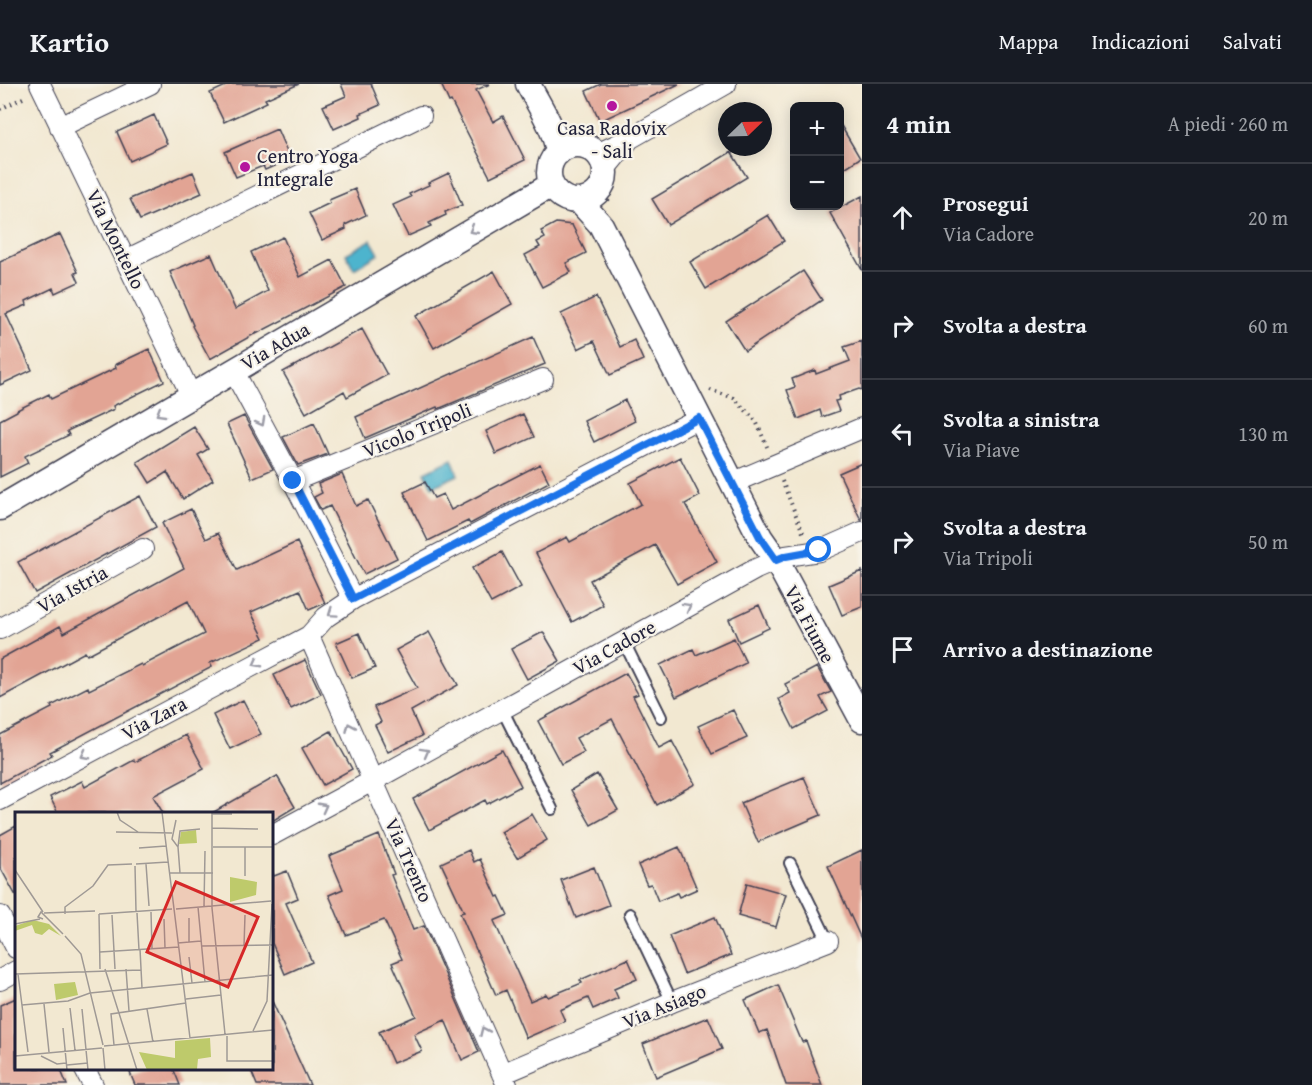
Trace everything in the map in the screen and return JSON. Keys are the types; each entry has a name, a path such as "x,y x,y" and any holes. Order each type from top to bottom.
{"street":[{"name":"Via Montello","path":"40,84 191,395"},
{"path":"60,127 150,84"},
{"path":"528,84 553,133 584,155"},
{"path":"543,84 564,126 584,155 605,179 603,185 588,197 573,201 563,198 551,184 550,166 584,155 631,138 726,84"},
{"path":"126,260 421,116"},
{"name":"Via Adua","path":"0,508 551,184"},
{"path":"588,197 760,537 776,560"},
{"path":"588,197 607,221 768,534 776,560"},
{"path":"233,370 353,599"},
{"name":"Vicolo Tripoli","path":"293,481 543,380"},
{"name":"Via Zara","path":"0,800 309,636 326,617 353,599 699,418"},
{"path":"739,480 862,428"},
{"name":"Via Cadore","path":"273,834 756,569 786,556 819,550 862,532"},
{"name":"Via Istria","path":"0,629 143,549"},
{"name":"Via Fiume","path":"776,560 862,720"},
{"name":"Via Trento","path":"309,636 505,1079"},
{"path":"0,916 15,946"},
{"name":"Via Asiago","path":"505,1079 672,1002 828,941"},
{"path":"0,980 15,972"},
{"path":"85,1070 93,1085"}],"lane":[{"path":"624,642 661,717"},
{"path":"502,709 552,809"},
{"path":"790,862 828,941"},
{"path":"630,914 672,1002"}],"path":[{"path":"0,109 23,98"}],"water":[{"path":"371,240 379,254 354,269 346,254"},
{"path":"452,459 458,475 432,487 425,472"}],"building":[{"path":"230,84 299,84 265,99 267,102 224,122 210,93"},
{"path":"341,84 371,84 380,105 360,114 361,117 334,129 323,106 346,96"},
{"path":"441,84 490,84 476,90 493,122 503,116 525,160 490,177"},
{"name":"Casa Radovix - Sali","path":"601,84 679,84 600,121 586,91"},
{"path":"154,115 167,144 130,161 117,132"},
{"path":"277,129 290,159 265,170 263,166 236,177 225,152"},
{"path":"844,131 860,158 844,168"},
{"path":"724,156 734,156 747,177 668,225 652,199"},
{"path":"193,172 202,193 140,220 130,199"},
{"path":"449,173 462,205 445,212 446,215 429,223 431,226 408,236 393,205 411,197 409,194"},
{"path":"355,189 366,215 345,225 346,229 322,240 309,213 330,203 329,200"},
{"path":"862,196 862,270 830,213 844,210 844,206"},
{"path":"768,215 784,241 706,289 690,262"},
{"path":"556,223 572,225 586,253 566,263 571,272 542,287 525,255 540,247 537,242 545,238 541,231"},
{"path":"60,234 78,272 75,273 79,282 55,293 53,288 26,301 27,305 6,314 32,370 0,385 0,262"},
{"path":"283,237 300,277 332,260 346,287 210,359 192,326 170,272 211,254 235,309 268,291 251,252"},
{"path":"494,271 512,304 434,348 416,316"},
{"path":"803,271 822,300 745,351 726,321"},
{"path":"596,297 620,347 634,340 643,360 610,375 594,341 578,349 561,314"},
{"path":"362,329 387,375 347,397 344,391 306,413 283,372"},
{"path":"533,337 545,364 365,438 356,417"},
{"path":"862,341 862,390 839,396 840,400 835,401 839,411 822,417 820,410 798,419 787,390 795,387 792,379 815,370 816,374 850,361 844,347"},
{"path":"149,349 164,381 113,406 114,409 67,431 69,435 25,456 28,463 0,477 0,420 49,394 51,399 116,368 115,365"},
{"path":"625,400 635,421 594,442 584,421"},
{"path":"523,414 534,437 496,454 486,431"},
{"path":"244,416 273,469 252,478 227,424"},
{"path":"314,423 328,454 298,465 283,437"},
{"path":"194,427 208,449 198,455 213,480 183,499 167,472 150,483 137,462"},
{"path":"680,457 700,496 685,504 717,562 677,584 655,545 590,580 603,605 572,622 536,553 567,537 570,542 641,504 630,483"},
{"path":"862,463 862,520 861,520 839,473"},
{"path":"540,464 549,482 470,524 468,521 428,541 404,492 425,482 434,498 443,494 451,510"},
{"path":"342,474 356,506 368,500 397,558 364,574 330,506 321,510 314,497 322,493 318,484"},
{"path":"140,496 156,527 35,593 18,562"},
{"path":"191,509 206,539 218,533 237,570 297,542 325,603 309,610 300,590 251,612 264,638 210,663 212,667 50,752 52,755 0,783 0,735 88,687 89,690 141,664 142,666 204,634 188,601 87,655 85,652 0,698 0,659 60,626 64,633 184,568 162,523"},
{"path":"502,552 521,587 491,603 472,568"},
{"path":"862,571 862,607 842,615 829,585"},
{"path":"759,605 769,628 739,642 729,619"},
{"path":"429,632 458,685 411,711 422,736 388,752 375,725 381,722 374,707 417,688 396,650"},
{"path":"543,632 560,661 527,679 511,649"},
{"path":"359,633 375,668 352,678 336,643"},
{"path":"734,638 746,663 676,697 660,665 693,649 696,655"},
{"path":"305,660 321,694 291,709 274,675"},
{"path":"817,667 831,692 820,697 828,711 794,729 779,699 790,693 785,684"},
{"path":"626,673 638,694 633,696 659,748 672,741 695,784 657,805 612,719 576,738 584,752 561,764 538,721"},
{"path":"243,700 261,734 230,749 213,715"},
{"path":"733,710 747,738 712,754 698,726"},
{"path":"331,731 352,769 323,785 302,748"},
{"path":"186,735 204,769 153,796 162,812 58,812 50,797 82,781 85,787 134,760 135,762"},
{"path":"502,750 521,786 487,804 485,800 429,830 413,799"},
{"path":"597,774 618,810 591,825 571,790"},
{"path":"277,776 295,807 273,820 273,812 214,812"},
{"path":"804,777 821,815 758,842 741,803"},
{"path":"532,814 547,840 517,858 501,832"},
{"path":"15,827 15,894 0,867 0,835"},
{"path":"379,835 394,874 391,875 413,930 424,926 479,1052 462,1060 445,1020 414,1034 422,1051 393,1063 379,1032 416,1016 392,963 402,959 384,920 346,935 329,895 343,889 329,856"},
{"path":"679,847 697,889 679,897 677,893 658,901 651,884 647,885 638,865"},
{"path":"469,850 474,862 480,859 508,915 494,921 530,1001 546,994 548,997 582,983 580,980 628,959 637,979 614,989 618,998 593,1009 588,998 560,1010 565,1021 526,1038 506,990 496,995 460,913 464,912 441,863"},
{"path":"862,850 862,941 828,866"},
{"path":"594,867 609,905 576,918 561,880"},
{"path":"287,871 298,898 286,903 312,962 285,974 273,945 273,874 274,876"},
{"path":"747,883 786,894 776,927 738,916"},
{"path":"715,917 731,955 684,974 669,936"},
{"path":"778,985 802,1042 806,1041 822,1085 786,1085 767,1030 759,1033 745,1000"},
{"path":"15,998 15,1070 61,1070 67,1085 0,1085 0,1005"},
{"path":"273,1003 310,1085 257,1085 251,1070 273,1070"},
{"path":"708,1017 722,1049 656,1077 643,1044"},
{"path":"137,1070 174,1070 180,1085 135,1085 130,1073"}],"place":[{"name":"Casa Radovix - Sali","path":"612,106"},
{"name":"Centro Yoga Integrale","path":"245,167"}],"route":[{"path":"293,481 353,599 699,418 760,537 776,560 819,550"}]}
